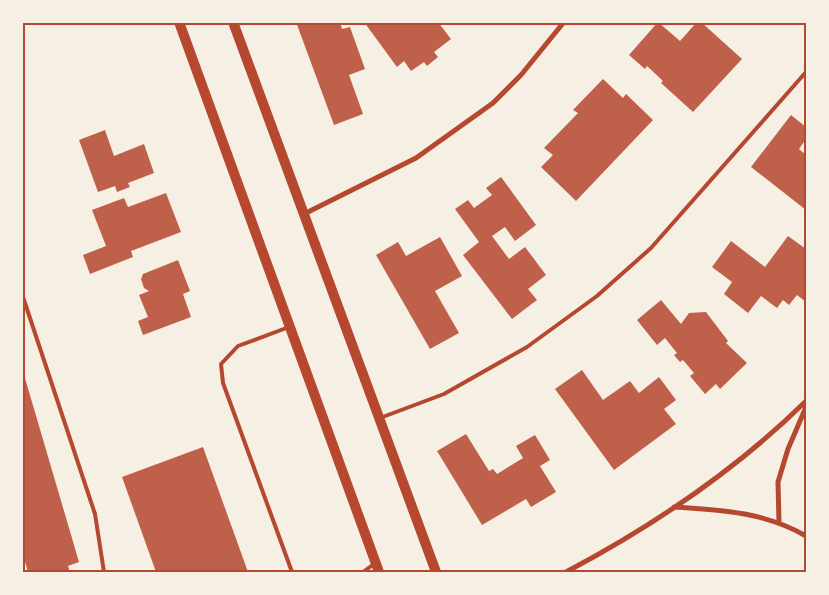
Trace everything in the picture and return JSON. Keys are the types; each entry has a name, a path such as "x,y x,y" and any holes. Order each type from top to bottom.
{"main road":[{"path":"179,22 378,568"},
{"path":"233,22 436,572"}],"street":[{"path":"304,214 416,158 493,103 521,75 564,22"},
{"path":"566,572 602,553 734,466 806,401"},
{"path":"779,522 778,482 788,449 806,407"},
{"path":"674,507 729,511 779,522 806,536"}],"lane":[{"path":"380,418 444,394 527,347 597,296 651,248 806,72"},
{"path":"22,294 95,514 104,572"},
{"path":"290,327 238,346 221,364 222,383 292,572"},
{"path":"363,572 378,568"}],"building":[{"path":"296,22 340,22 342,29 350,27 365,69 349,75 363,114 334,125"},
{"path":"364,22 438,22 451,39 434,52 438,57 427,66 424,62 411,71 404,61 397,67"},
{"path":"658,22 680,41 697,22 701,22 742,59 693,112 661,83 663,81 647,66 645,69 629,55"},
{"path":"603,79 623,98 626,94 653,120 576,201 541,167 553,155 544,148 578,113 573,110"},
{"path":"791,115 806,127 806,139 799,149 806,155 806,210 751,167"},
{"path":"105,130 114,156 144,144 154,173 128,183 130,187 117,192 115,186 98,192 79,140"},
{"path":"501,177 536,225 515,241 505,227 492,236 509,259 525,247 546,275 528,289 537,300 512,319 463,255 479,242 455,209 468,200 474,208 492,195 486,188"},
{"path":"166,193 181,232 131,251 133,257 90,274 83,255 106,246 92,210 124,198 128,207"},
{"path":"788,236 806,249 806,302 797,295 789,305 783,300 777,308 761,296 748,313 724,294 732,282 712,267 731,241 765,267"},
{"path":"440,237 462,276 435,291 459,333 430,349 376,255 398,242 406,256"},
{"path":"178,260 190,291 183,294 191,317 143,335 138,321 148,317 139,295 149,291 144,288 141,279 143,274"},
{"path":"661,300 681,324 689,313 706,312 728,341 726,343 747,363 720,389 716,384 705,394 690,376 694,373 683,360 680,362 674,355 677,353 665,338 657,345 637,320"},
{"path":"22,368 79,562 68,566 70,572 28,572 22,552"},
{"path":"582,370 603,400 630,381 639,393 659,377 676,400 664,409 676,424 614,470 555,389"},
{"path":"466,434 489,471 493,469 497,474 523,458 516,446 535,435 550,460 540,466 556,492 531,507 526,499 482,525 437,451"},
{"path":"203,447 248,572 156,572 122,477"}]}
